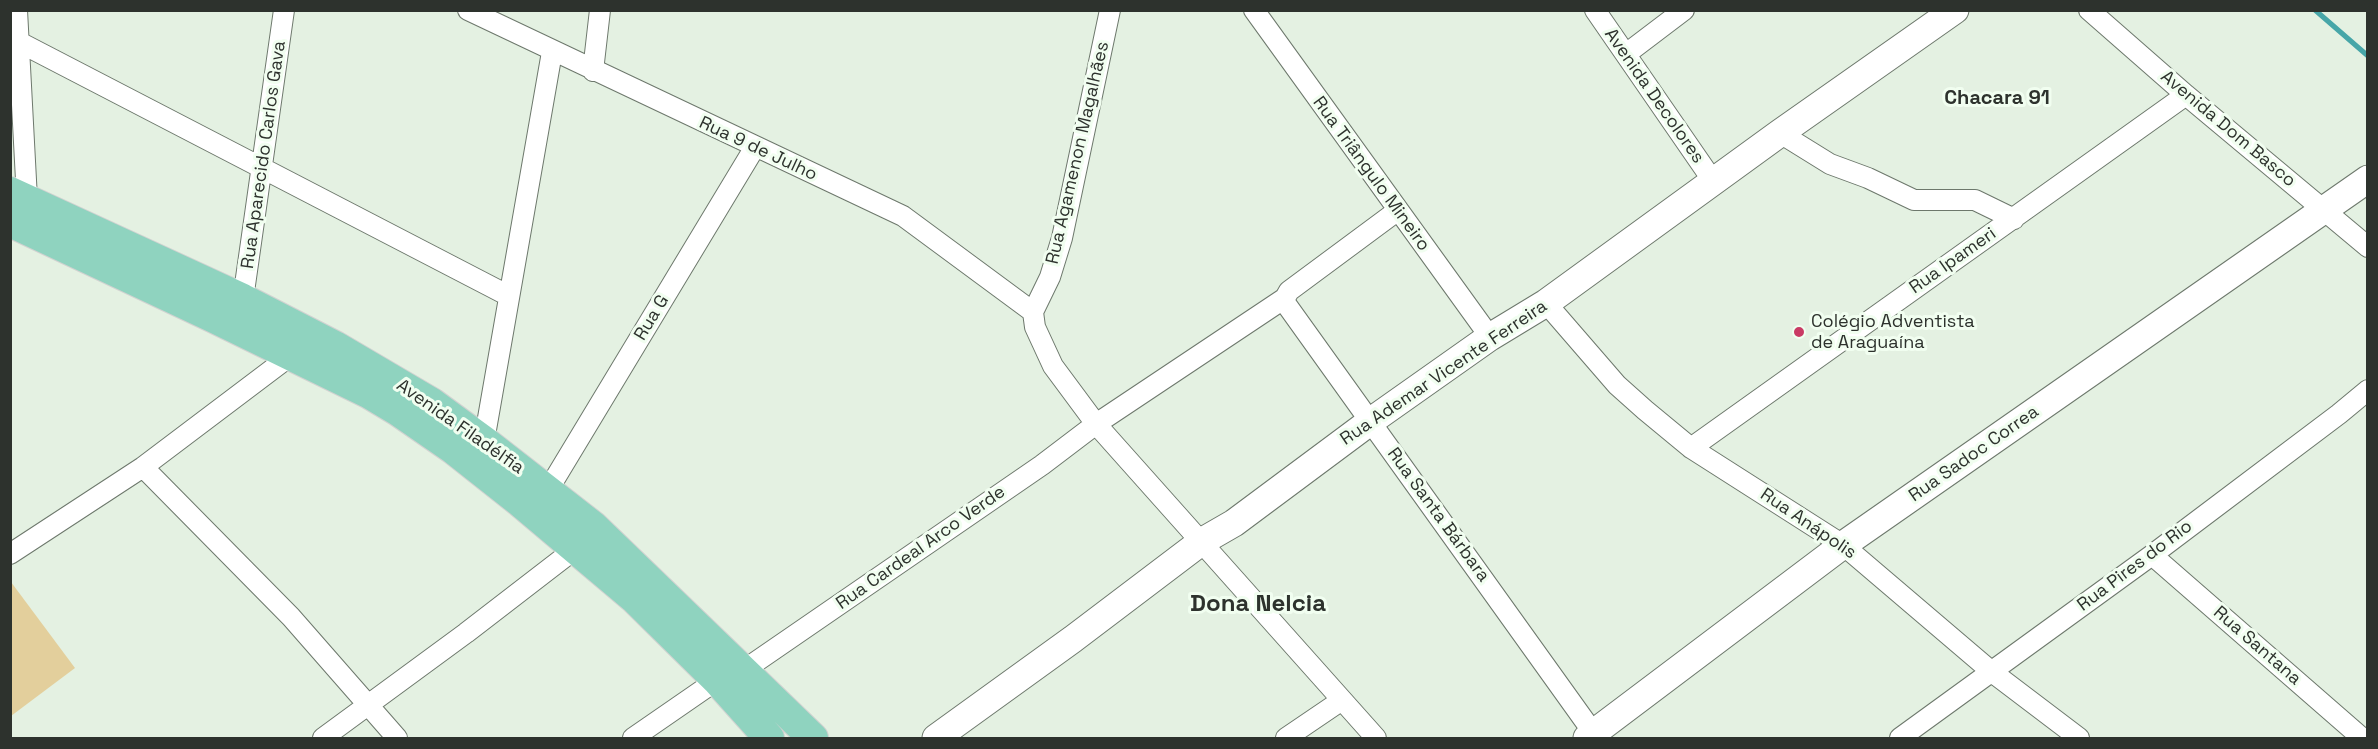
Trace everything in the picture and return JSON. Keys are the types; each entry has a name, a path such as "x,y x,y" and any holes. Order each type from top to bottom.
{"main road":[{"name":"Avenida Filadélfia","path":"16,204 243,299 335,346 413,392 484,441 593,526 730,675 769,738"},
{"name":"Avenida Filadélfia","path":"16,204 290,356 368,393 398,411 461,456 634,599 813,738"}],"street":[{"path":"16,204 19,42 17,10"},
{"name":"Rua Aparecido Carlos Gava","path":"243,299 284,10"},
{"name":"Rua 9 de Julho","path":"468,10 552,52 903,216 1034,320"},
{"path":"593,71 600,10"},
{"name":"Rua Agamenon Magalhães","path":"1034,320 1062,238 1110,10"},
{"name":"Rua Triângulo Mineiro","path":"1254,10 1396,211 1490,338"},
{"name":"Avenida Decolores","path":"1596,10 1713,181"},
{"path":"1626,54 1684,10"},
{"name":"Rua Ademar Vicente Ferreira","path":"936,738 1073,639 1201,542 1233,523 1371,421 1490,338 1546,303 1780,133 1955,10"},
{"name":"Avenida Dom Basco","path":"2089,10 2367,247"},
{"path":"19,42 509,296"},
{"path":"484,441 552,52"},
{"name":"Rua Ipameri","path":"1692,448 2186,95"},
{"path":"1780,133 1830,164 1868,178 1914,200 1975,201 2014,219"},
{"name":"Rua G","path":"548,490 755,147"},
{"name":"Rua Sadoc Correa","path":"1593,737 1843,545 2367,178"},
{"path":"1287,294 1396,211"},
{"name":"Rua Santa Bárbara","path":"1287,294 1286,303 1593,737"},
{"name":"Rua Cardeal Arco Verde","path":"633,738 1042,465 1096,424 1287,294"},
{"name":"Rua Anápolis","path":"1546,303 1617,385 1692,448 1843,545 1992,672 2079,738"},
{"path":"1034,320 1053,366 1096,424 1376,738"},
{"path":"10,554 142,467 290,356"},
{"name":"Rua Pires do Rio","path":"1900,738 2152,555 2339,414 2367,390"},
{"path":"142,467 291,617 397,738"},
{"path":"323,738 575,549"},
{"name":"Rua Santana","path":"2152,555 2355,735"},
{"path":"1286,738 1342,700"}],"shaded area":[{"path":"11,582 75,668 11,716"}],"waterway":[{"path":"2315,10 2368,56"}],"place":[{"name":"Colégio Adventista de Araguaína","path":"1799,332"}],"district":[{"name":"Chacara 91","path":"1997,99"},
{"name":"Dona Nelcia","path":"1258,604"}]}
